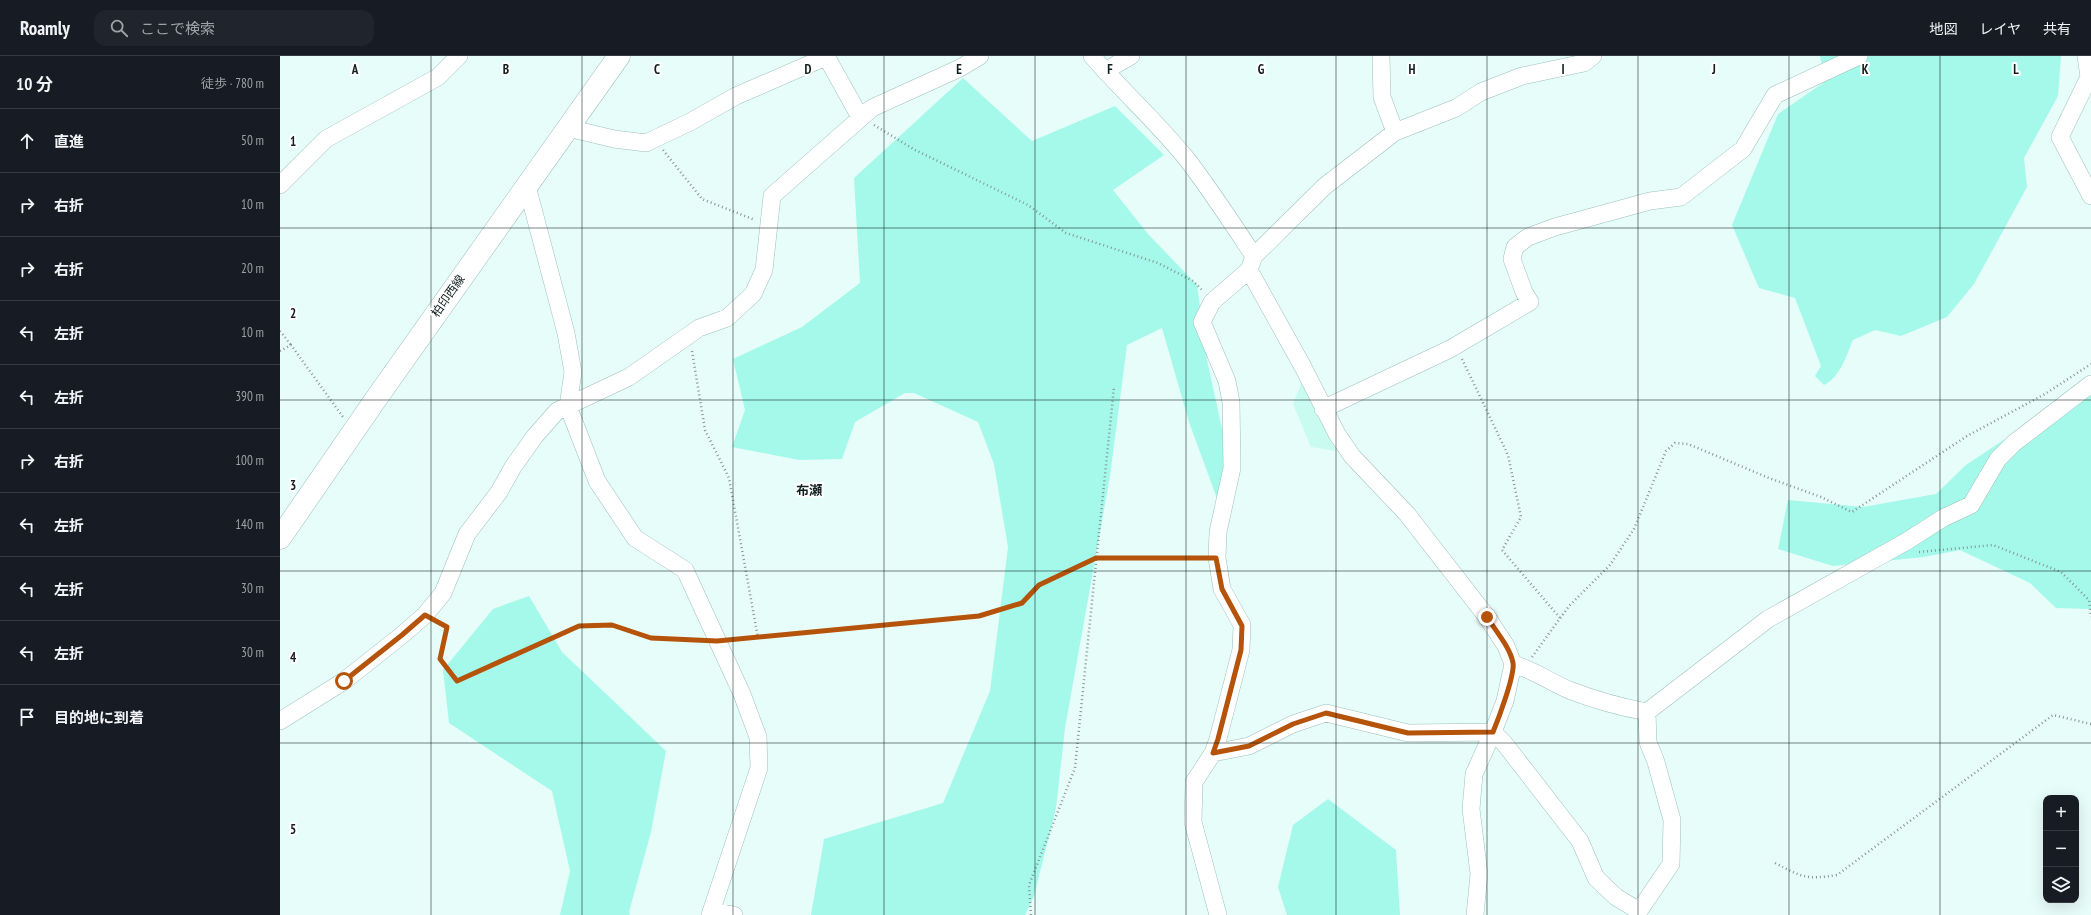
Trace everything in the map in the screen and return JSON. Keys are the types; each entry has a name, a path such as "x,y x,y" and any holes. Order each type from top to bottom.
{"main road":[{"name":"柏印西線","path":"280,538 619,56"}],"street":[{"path":"280,185 326,138 438,77 459,56"},
{"path":"568,128 614,139 646,143 690,122 736,96 826,56 860,117"},
{"path":"280,721 344,681 425,615 443,593 467,534 499,492 513,467 535,436 557,411 629,377 699,328 727,318 753,294 764,270 772,196 872,108 960,68 980,56"},
{"path":"1092,56 1185,157 1251,263 1323,409 1352,456 1407,514 1487,617 1519,666 1568,690 1616,706 1647,712 1768,619 1907,541 1943,518 1971,505 1998,459 2014,443 2091,384"},
{"path":"1105,71 1131,56"},
{"path":"1381,56 1382,97 1396,132"},
{"path":"1218,915 1193,822 1194,782 1213,753 1218,739 1241,650 1242,626 1222,589 1216,558 1218,532 1232,468 1231,402 1227,382 1202,322 1212,302 1324,186 1396,132 1456,108 1481,92 1522,76 1584,63 1593,56"},
{"path":"1323,409 1456,346 1530,302 1524,292 1512,259 1516,247 1528,237 1554,227 1650,201 1681,197 1743,148 1775,95 1859,56"},
{"path":"2086,56 2089,77 2060,137 2091,196"},
{"path":"527,186 566,333 573,372 568,406 597,481 635,538 685,570 742,694 758,736 759,768 710,913 734,915"},
{"path":"1475,915 1479,874 1471,809 1474,774 1493,732 1519,666"},
{"path":"1213,753 1249,746 1293,724 1326,713 1408,733 1493,732 1504,743 1580,842 1596,878 1616,898 1639,911 1671,864 1672,820 1656,762 1648,742 1647,712"}],"path":[{"path":"860,117 915,150 1028,205 1066,233 1158,264 1193,281 1212,302"},
{"path":"654,139 702,199 769,226"},
{"path":"280,331 354,431"},
{"path":"689,335 705,430 729,478 758,638"},
{"path":"280,351 291,345"},
{"path":"1456,346 1508,455 1521,517 1502,550 1560,618"},
{"path":"1519,666 1569,606 1610,565 1634,529 1666,451 1675,443 1688,444 1769,478 1821,497 1852,512 1967,436 2045,394 2091,364"},
{"path":"1031,915 1028,885 1075,768 1114,387"},
{"path":"1907,541 1919,552 1993,545 2061,572 2089,600 2091,617"},
{"path":"425,615 447,627 440,659 457,681 579,626 612,625 651,638 717,641 979,616 1022,603 1039,585 1096,558 1216,558"},
{"path":"1775,863 1799,875 1814,878 1837,875 2053,715 2091,724"}],"shaded area":[{"path":"1820,56 2061,56 2058,96 2024,158 2027,187 1974,284 1947,317 1901,336 1875,330 1853,340 1839,371 1824,385 1815,376 1821,366 1795,298 1759,288 1732,225 1778,114 1826,81"},
{"path":"963,78 1032,141 1115,106 1164,155 1113,190 1148,234 1197,285 1208,365 1223,433 1229,501 1219,504 1189,422 1162,328 1127,345 1110,476 1065,728 1056,808 1034,896 1025,915 811,915 824,839 943,803 990,691 1008,547 994,464 978,422 914,393 905,393 855,422 842,459 799,460 732,447 745,410 733,359 802,327 860,283 854,178"},
{"path":"1302,381 1336,451 1311,447 1293,404"},
{"path":"2091,388 2091,609 2056,608 2030,583 1960,550 1924,557 1833,566 1778,549 1788,500 1863,507 1936,494 1966,465 2035,419"},
{"path":"529,596 562,652 666,751 651,832 629,912 630,915 560,915 570,871 552,791 449,723 443,670 493,609"},
{"path":"1328,799 1396,850 1400,915 1287,915 1278,887 1293,825"}],"district":[{"name":"布瀬","path":"809,490"}],"route":[{"path":"344,681 425,615 447,627 440,659 457,681 579,626 612,625 651,638 717,641 979,616 1022,603 1039,585 1096,558 1216,558 1222,589 1242,626 1241,650 1213,753 1249,746 1293,724 1326,713 1408,733 1493,732 1505,701 1513,664 1506,646 1487,617"}]}
